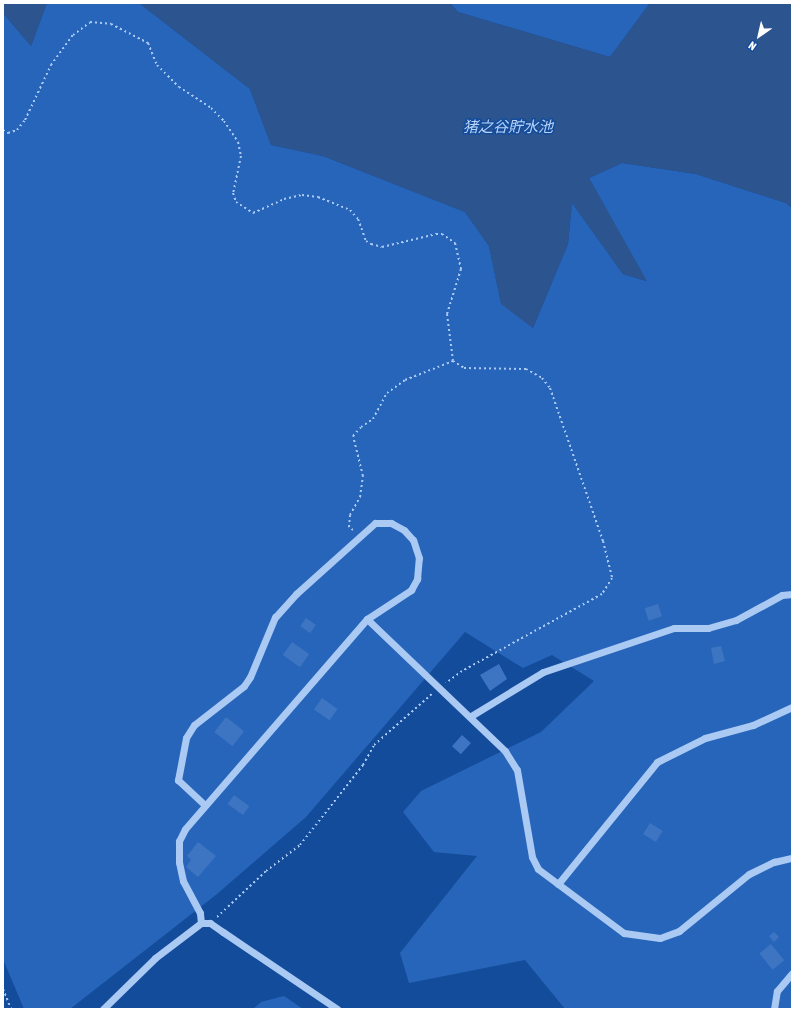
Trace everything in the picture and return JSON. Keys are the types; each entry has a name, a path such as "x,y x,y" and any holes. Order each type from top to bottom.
{"street":[{"path":"201,923 200,913 183,881 179,862 179,841 185,829 205,806 367,619 411,590 417,578 419,558 413,540 404,530 391,523 376,523 285,604 275,617 250,677 244,686 194,726 186,738 178,780 205,806"},
{"path":"471,716 543,672 674,628 708,628 736,620 782,595 792,594"},
{"path":"367,619 471,716 505,751 518,770 532,857 538,870 624,933 660,938 679,931 750,874 774,862 792,858"},
{"path":"558,884 657,762 705,738 753,725 792,707"},
{"path":"103,1009 155,958 201,923 210,923 337,1009"},
{"path":"774,1009 776,991 792,973"}],"path":[{"path":"3,130 8,133 17,130 25,120 51,65 73,35 90,22 122,28 148,43 157,65 179,87 211,108 238,142 241,156 233,193 236,202 253,213 284,199 302,195 318,197 350,210 358,219 366,241 371,244 382,247 436,234 442,234 454,243 461,269 447,314 453,361"},
{"path":"360,536 349,526 350,515 360,497 363,476 353,436 361,427 373,419 387,393 405,380 453,361"},
{"path":"210,923 266,872 300,845 363,765 374,745 412,709 462,671 602,594 612,578 603,541 550,388 542,378 526,370 464,368 453,361"},
{"path":"3,989 11,1009"}],"shaded area":[{"path":"47,3 139,3 250,89 271,145 323,156 465,212 489,246 501,303 533,328 568,244 572,203 623,274 646,281 589,178 622,163 696,174 786,203 792,208 792,1009 565,1009 525,960 409,983 400,953 477,856 434,852 403,812 421,791 541,732 594,681 552,655 523,668 465,632 306,817 217,894 70,1009 24,1009 3,959 3,13 31,46"},
{"path":"450,3 650,3 610,57 458,12"},
{"path":"284,996 303,1009 253,1009 261,1002"}],"water":[{"path":"3,3 47,3 31,46 3,13"},
{"name":"猪之谷貯水池","path":"139,3 450,3 458,12 610,57 650,3 792,3 792,208 786,203 696,174 622,163 589,178 647,281 623,274 572,203 568,244 533,328 501,304 489,246 465,212 323,156 271,145 250,89"}],"building":[{"path":"658,604 662,616 649,621 645,608"},
{"path":"306,618 316,625 310,633 300,626"},
{"path":"292,642 309,654 300,667 283,655"},
{"path":"721,646 725,661 714,664 711,648"},
{"path":"499,664 507,679 490,691 480,675"},
{"path":"322,698 338,709 330,720 314,709"},
{"path":"226,717 244,731 232,746 214,732"},
{"path":"462,735 471,743 461,754 452,746"},
{"path":"234,795 249,806 243,815 228,804"},
{"path":"650,823 663,831 656,842 643,834"},
{"path":"198,842 216,856 198,877 186,867 191,860 187,856"},
{"path":"774,932 779,937 774,942 769,936"},
{"path":"771,944 784,960 773,970 759,953"}]}
